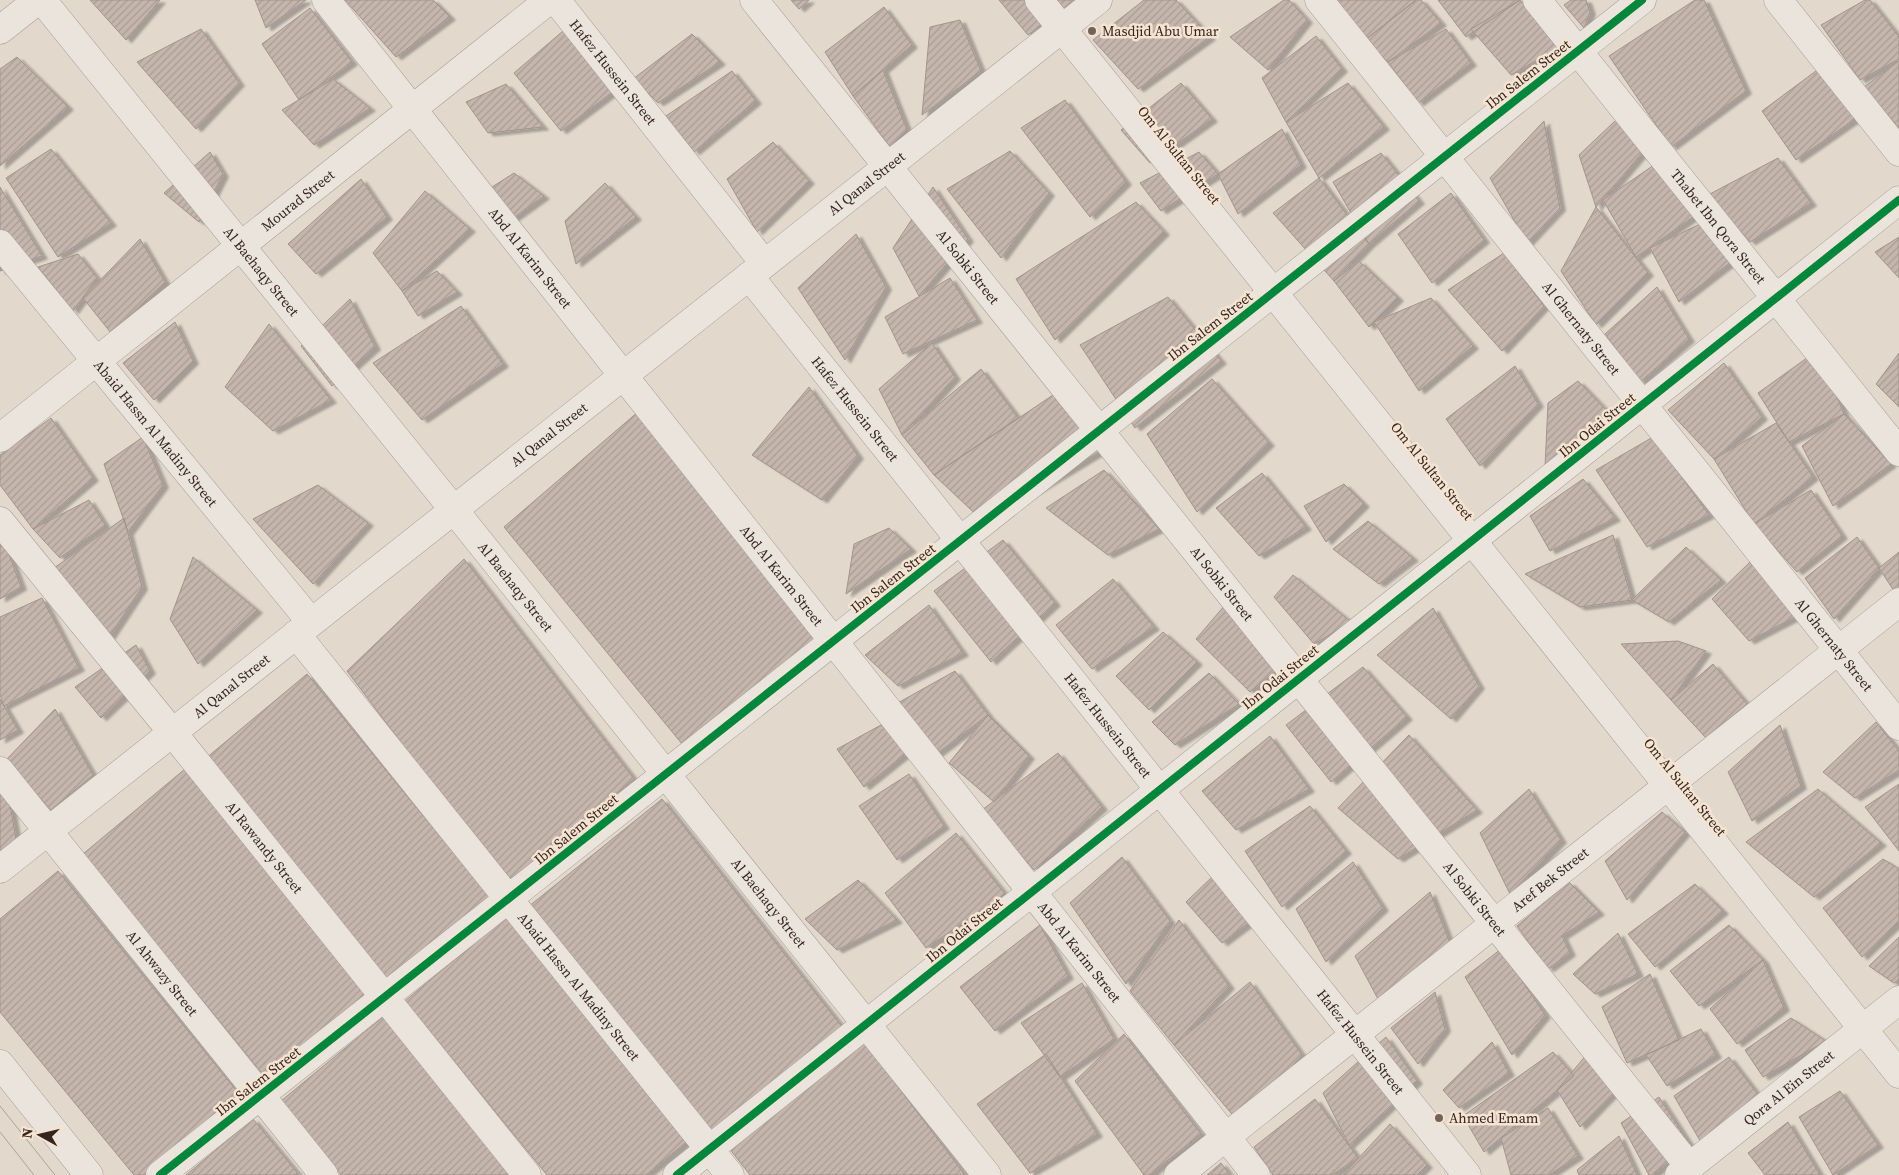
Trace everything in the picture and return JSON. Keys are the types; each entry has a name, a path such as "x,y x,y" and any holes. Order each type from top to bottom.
{"street":[{"path":"0,30 38,0"},
{"name":"Al Baehaqy Street","path":"42,0 987,1175"},
{"name":"Abd Al Karim Street","path":"326,0 1256,1175"},
{"name":"Mourad Street","path":"0,438 549,0"},
{"name":"Hafez Hussein Street","path":"556,0 756,270 960,540 1467,1175"},
{"name":"Al Sobki Street","path":"754,0 1495,924 1684,1171"},
{"name":"Om Al Sultan Street","path":"1039,0 1899,1074"},
{"name":"Al Qanal Street","path":"0,869 1098,0"},
{"name":"Al Ghernaty Street","path":"1319,0 1899,726"},
{"name":"Thabet Ibn Qora Street","path":"1537,0 1899,452"},
{"name":"Ibn Salem Street","path":"160,1175 1642,0"},
{"path":"1778,0 1899,152"},
{"name":"Ibn Odai Street","path":"677,1175 1899,200"},
{"name":"Abaid Hassn Al Madiny Street","path":"0,244 97,361 304,628 508,899 730,1175"},
{"name":"Al Rawandy Street","path":"0,522 172,732 527,1175"},
{"name":"Aref Bek Street","path":"1178,1175 1899,602"},
{"name":"Al Ahwazy Street","path":"0,771 324,1175"},
{"name":"Qora Al Ein Street","path":"1684,1171 1899,1000"},
{"path":"0,1064 89,1175"}],"building":[{"path":"90,0 160,0 126,40"},
{"path":"255,0 306,0 266,28"},
{"path":"345,0 433,0 450,17 396,57"},
{"path":"791,0 809,0 799,9"},
{"path":"999,0 1076,0 1028,35"},
{"path":"1144,0 1176,0 1210,37 1138,89 1093,40"},
{"path":"1284,0 1289,0 1307,20 1268,70 1230,37"},
{"path":"1336,0 1416,0 1365,40"},
{"path":"1416,0 1421,0 1441,23 1388,62 1365,40"},
{"path":"1438,0 1520,0 1466,37"},
{"path":"1520,0 1560,47 1511,75 1471,29"},
{"path":"1571,0 1586,0 1590,12 1584,28 1564,5"},
{"path":"1695,0 1704,0 1746,91 1671,147 1609,56"},
{"path":"1865,0 1870,0 1899,37 1899,59 1860,80 1821,25"},
{"path":"884,7 912,45 853,96 825,52"},
{"path":"310,8 352,62 299,100 262,44"},
{"path":"960,20 981,71 922,115 930,27"},
{"path":"201,29 239,83 196,129 137,62"},
{"path":"1446,29 1471,63 1418,103 1388,62"},
{"path":"563,31 614,91 561,131 514,73"},
{"path":"692,34 720,62 658,103 633,79"},
{"path":"1316,36 1342,69 1286,122 1262,78"},
{"path":"17,57 68,107 0,166 0,69"},
{"path":"1899,61 1899,128 1864,87"},
{"path":"1828,62 1858,117 1796,160 1762,111"},
{"path":"883,70 907,130 890,147 853,96"},
{"path":"732,71 756,101 694,152 666,116"},
{"path":"333,79 370,108 314,145 282,110"},
{"path":"1181,83 1212,119 1150,163 1121,130"},
{"path":"1348,83 1384,127 1319,178 1286,122"},
{"path":"506,84 543,127 488,133 466,102"},
{"path":"1065,100 1126,182 1090,217 1021,128"},
{"path":"1616,120 1642,153 1596,207 1579,155"},
{"path":"1544,121 1560,208 1527,243 1490,178"},
{"path":"1282,129 1301,165 1238,214 1218,174"},
{"path":"773,142 809,181 757,232 727,179"},
{"path":"51,149 111,223 58,257 6,178"},
{"path":"1010,151 1049,193 1001,258 947,189"},
{"path":"210,152 223,174 199,222 164,193"},
{"path":"1199,152 1218,174 1161,211 1140,183"},
{"path":"1381,153 1419,201 1369,244 1333,182"},
{"path":"1778,158 1811,203 1750,242 1708,195"},
{"path":"1654,165 1693,217 1636,257 1603,200"},
{"path":"514,173 544,196 512,219 492,187"},
{"path":"1319,178 1369,244 1334,281 1273,213"},
{"path":"361,179 387,217 316,274 288,244"},
{"path":"605,183 636,217 576,264 565,221"},
{"path":"0,187 42,256 0,271"},
{"path":"933,187 968,239 919,296 893,248"},
{"path":"425,191 470,229 402,291 373,253"},
{"path":"1451,193 1484,240 1432,283 1398,234"},
{"path":"1136,202 1164,232 1055,340 1016,279"},
{"path":"1596,207 1648,273 1596,325 1561,271"},
{"path":"1700,224 1731,262 1679,302 1650,248"},
{"path":"856,234 886,287 845,360 798,288"},
{"path":"1899,237 1899,278 1875,252"},
{"path":"140,239 165,282 111,333 83,298"},
{"path":"1504,253 1544,306 1502,351 1448,290"},
{"path":"78,254 97,278 73,311 38,267"},
{"path":"1359,261 1398,298 1369,327 1334,281"},
{"path":"437,271 457,292 418,316 402,291"},
{"path":"950,278 977,320 903,354 885,317"},
{"path":"1657,287 1689,339 1640,382 1605,334"},
{"path":"1168,297 1221,361 1135,428 1080,345"},
{"path":"1431,298 1473,346 1419,391 1374,322"},
{"path":"350,299 375,347 332,386 301,346"},
{"path":"461,306 503,364 422,420 373,363"},
{"path":"175,322 193,361 154,400 123,363"},
{"path":"269,324 331,400 273,431 225,387"},
{"path":"932,343 955,377 902,435 879,389"},
{"path":"1818,350 1844,414 1789,442 1758,393"},
{"path":"1899,353 1899,407 1876,384"},
{"path":"1724,363 1762,417 1714,459 1668,410"},
{"path":"1515,366 1538,404 1480,466 1446,419"},
{"path":"981,369 1018,418 934,475 902,435"},
{"path":"1212,379 1269,443 1197,512 1147,434"},
{"path":"1578,381 1609,413 1545,467 1548,403"},
{"path":"809,387 858,456 822,500 752,455"},
{"path":"1056,393 1099,452 984,522 934,475"},
{"path":"639,411 820,639 687,750 504,527"},
{"path":"1844,414 1891,464 1833,506 1802,446"},
{"path":"51,418 93,478 33,529 0,485 0,455"},
{"path":"1776,423 1813,477 1754,524 1714,459"},
{"path":"143,437 163,485 128,532 104,464"},
{"path":"1653,437 1709,515 1647,547 1596,470"},
{"path":"1104,470 1159,529 1108,555 1046,508"},
{"path":"1262,473 1306,527 1259,556 1216,508"},
{"path":"1583,479 1615,518 1550,551 1530,516"},
{"path":"1344,484 1364,504 1326,542 1304,506"},
{"path":"318,485 368,523 313,584 253,519"},
{"path":"1811,490 1842,536 1797,572 1754,524"},
{"path":"89,500 105,525 60,558 33,529"},
{"path":"124,518 142,587 109,637 54,568"},
{"path":"1368,521 1413,558 1379,584 1333,549"},
{"path":"889,528 911,549 846,594 854,544"},
{"path":"0,530 21,587 0,599"},
{"path":"1613,535 1632,600 1580,607 1525,574"},
{"path":"1857,537 1879,568 1834,619 1805,578"},
{"path":"1003,540 1055,603 991,662 934,591"},
{"path":"1686,547 1721,580 1669,622 1632,600"},
{"path":"1899,552 1899,592 1896,594 1879,568"},
{"path":"193,557 257,610 198,664 170,619"},
{"path":"464,559 634,779 508,884 347,671"},
{"path":"1750,562 1795,617 1749,641 1712,599"},
{"path":"1293,575 1351,622 1314,644 1274,597"},
{"path":"1113,579 1154,627 1092,669 1056,625"},
{"path":"42,598 79,668 4,706 0,695 0,617"},
{"path":"929,605 963,653 898,686 865,655"},
{"path":"1225,605 1275,671 1250,692 1196,639"},
{"path":"1433,608 1479,686 1451,719 1377,655"},
{"path":"1163,632 1197,662 1149,710 1116,676"},
{"path":"1678,641 1706,651 1671,700 1621,644"},
{"path":"136,645 150,671 101,718 75,687"},
{"path":"1713,664 1747,704 1706,738 1671,700"},
{"path":"1363,667 1407,717 1331,782 1286,725"},
{"path":"955,671 988,715 935,755 896,704"},
{"path":"1209,673 1239,704 1175,745 1152,722"},
{"path":"307,674 490,897 387,982 205,759"},
{"path":"0,699 18,730 0,740"},
{"path":"55,709 93,775 51,810 6,760"},
{"path":"988,715 1029,756 994,802 949,763"},
{"path":"1876,722 1899,751 1899,770 1855,798 1823,772"},
{"path":"881,725 909,751 864,787 837,749"},
{"path":"1780,725 1801,786 1752,821 1728,772"},
{"path":"1409,735 1477,810 1398,859 1338,808"},
{"path":"1270,736 1309,789 1236,830 1202,791"},
{"path":"1058,753 1102,807 1034,870 982,810"},
{"path":"185,769 368,992 265,1077 83,854"},
{"path":"909,774 944,826 897,860 859,806"},
{"path":"5,777 16,839 0,851 0,780"},
{"path":"1899,784 1899,851 1865,807"},
{"path":"1529,789 1561,840 1510,894 1480,833"},
{"path":"1818,789 1881,843 1814,897 1746,842"},
{"path":"662,799 843,1028 709,1135 528,907"},
{"path":"1310,806 1346,851 1282,907 1245,851"},
{"path":"1662,812 1685,832 1627,900 1605,861"},
{"path":"956,833 1005,894 926,948 885,893"},
{"path":"1122,857 1170,921 1126,984 1070,903"},
{"path":"1883,859 1899,869 1899,921 1862,957 1823,908"},
{"path":"1353,862 1383,908 1326,962 1296,909"},
{"path":"58,871 240,1095 143,1175 134,1175 0,1012 0,919"},
{"path":"1213,876 1251,921 1222,943 1186,902"},
{"path":"858,880 897,920 837,950 805,919"},
{"path":"1569,882 1599,912 1562,936 1570,953 1548,969 1517,926"},
{"path":"1695,884 1723,911 1655,967 1628,934"},
{"path":"1430,892 1455,956 1378,999 1355,956"},
{"path":"507,916 690,1139 646,1175 547,1175 405,1001"},
{"path":"1179,920 1229,986 1174,1045 1130,991"},
{"path":"1040,925 1068,976 995,1031 960,987"},
{"path":"1729,925 1763,960 1699,1006 1670,971"},
{"path":"1618,933 1638,974 1595,994 1573,974"},
{"path":"1899,937 1899,979 1894,983 1869,966"},
{"path":"1501,949 1545,1015 1512,1055 1465,977"},
{"path":"1763,960 1784,1008 1737,1044 1710,1009"},
{"path":"1650,974 1679,1040 1627,1063 1602,1007"},
{"path":"1250,982 1302,1055 1241,1125 1174,1045"},
{"path":"1082,983 1114,1039 1060,1077 1021,1023"},
{"path":"1435,992 1445,1029 1418,1064 1391,1028"},
{"path":"384,1016 514,1175 341,1175 281,1101"},
{"path":"1791,1018 1826,1041 1763,1077 1745,1050"},
{"path":"1701,1029 1716,1055 1667,1086 1646,1055"},
{"path":"1124,1034 1201,1134 1149,1175 1144,1175 1075,1081"},
{"path":"1386,1037 1417,1081 1349,1145 1323,1093"},
{"path":"861,1038 965,1175 750,1175 729,1148"},
{"path":"1492,1042 1509,1073 1459,1108 1443,1090"},
{"path":"1553,1052 1574,1076 1484,1152 1463,1116"},
{"path":"1046,1054 1097,1134 1030,1173 977,1104"},
{"path":"1587,1054 1617,1089 1580,1127 1557,1090"},
{"path":"1729,1057 1759,1096 1702,1144 1674,1096"},
{"path":"1840,1091 1878,1145 1833,1175 1799,1117"},
{"path":"1659,1097 1690,1145 1652,1175 1649,1175 1621,1123"},
{"path":"1315,1099 1358,1158 1332,1175 1273,1175 1254,1147"},
{"path":"1548,1108 1578,1156 1549,1175 1511,1175 1501,1138"},
{"path":"253,1119 299,1175 186,1175"},
{"path":"1788,1122 1820,1175 1765,1175 1748,1153"},
{"path":"1390,1124 1427,1165 1417,1175 1343,1175"},
{"path":"1619,1136 1637,1175 1579,1175 1577,1170"},
{"path":"1221,1163 1230,1175 1207,1175"}],"tram line":[{"path":"0,1106 55,1175"},
{"path":"0,1132 34,1175"}],"cycle path":[{"path":"160,1175 1642,0"},
{"path":"677,1175 1899,200"}],"place":[{"name":"Masdjid Abu Umar","path":"1092,31"},
{"name":"Ahmed Emam","path":"1439,1118"}]}
